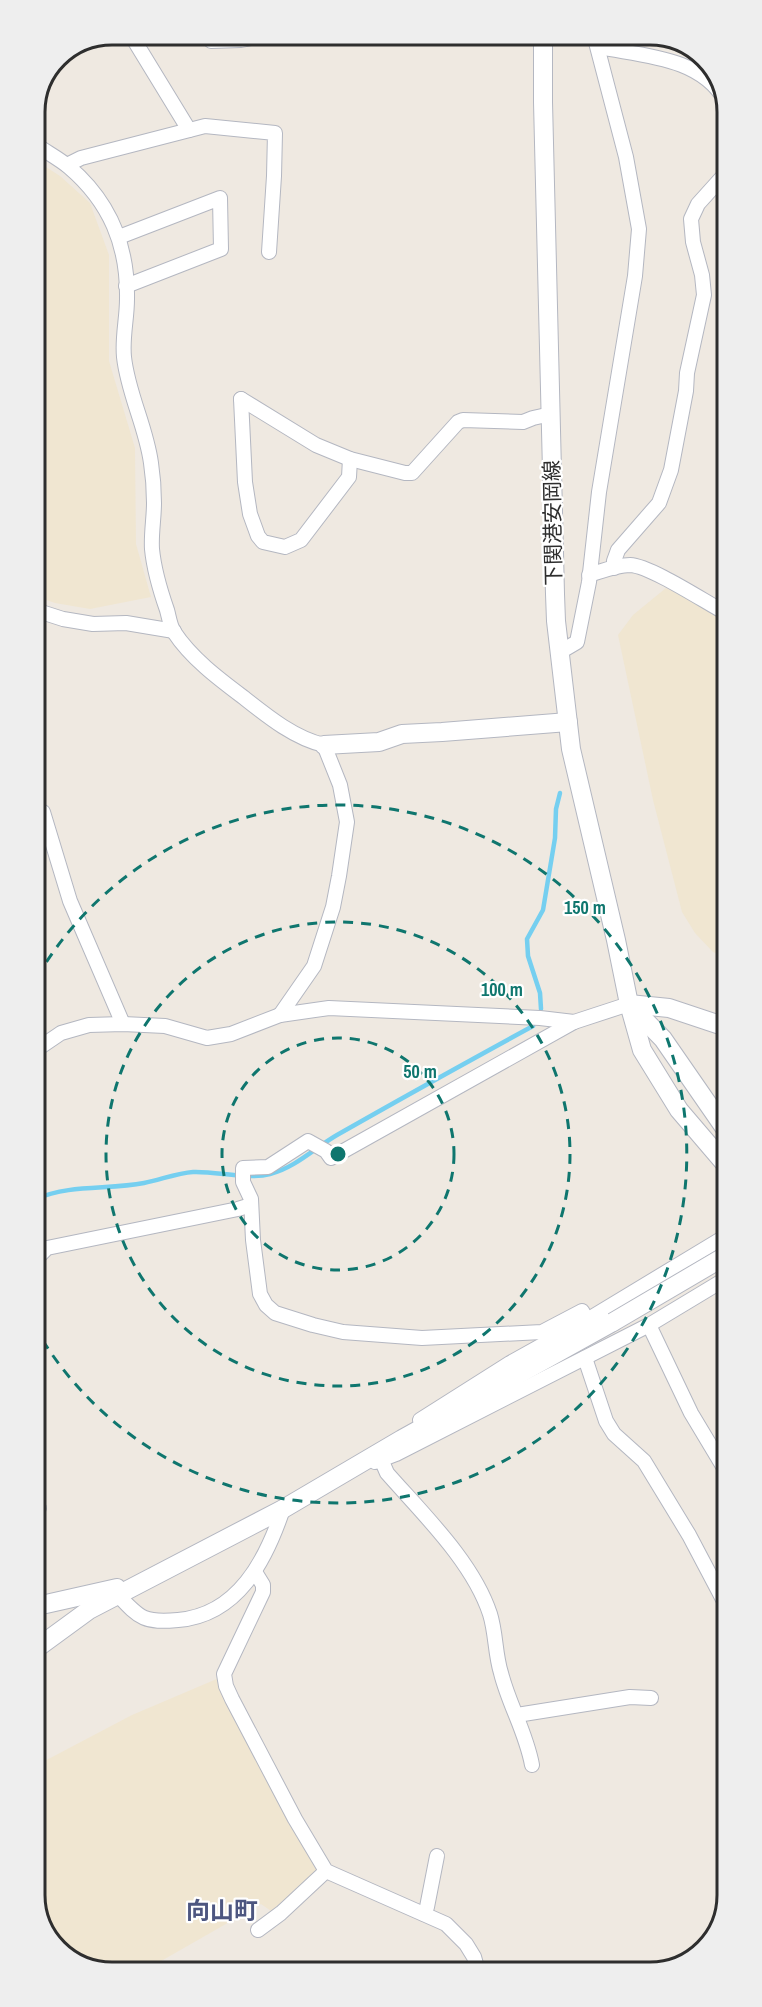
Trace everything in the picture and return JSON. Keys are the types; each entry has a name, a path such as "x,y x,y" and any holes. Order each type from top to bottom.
{"main road":[{"name":"下関港安岡線","path":"543,45 555,583 571,749 616,940 628,1004 642,1050 679,1110 717,1155"},
{"path":"324,745 379,742 402,734 568,722"},
{"path":"628,1004 669,1008 717,1024"},
{"path":"628,1004 663,1039 717,1117"},
{"path":"45,1642 89,1610 283,1509 402,1438 613,1322 717,1260"},
{"path":"45,1604 143,1582"}],"street":[{"path":"138,45 189,130"},
{"path":"560,652 577,642 635,276 639,229 626,157 598,45"},
{"path":"612,45 679,63 709,80"},
{"path":"67,165 81,158 205,126 275,133 269,252"},
{"path":"45,151 67,165 86,182 106,210 119,237 126,286 124,358 135,403 147,437 154,502 152,547 155,572 174,631 194,655 219,679 299,736 324,745 340,785 347,822 333,908 314,966 280,1015"},
{"path":"614,568 618,550 659,503 671,470 686,391 687,373 704,295 702,275 693,242 691,219 698,204 717,183"},
{"path":"119,237 220,198 221,249 126,286"},
{"path":"350,459 348,477 301,540 285,547 263,542 258,536 250,514 244,482 241,399 316,445 350,459 405,473 412,472 458,422 463,420 523,422 551,414"},
{"path":"589,575 629,565 655,573 717,608"},
{"path":"45,613 93,624 126,622 174,631"},
{"path":"45,819 70,901 123,1024"},
{"path":"587,1320 582,1311 542,1332 422,1338 343,1332 275,1313 266,1305 260,1294 251,1199 243,1176 243,1168 268,1167 308,1141 326,1151 331,1158 574,1022 628,1004"},
{"path":"45,1044 61,1033 89,1025 165,1026 207,1038 231,1034 280,1015 329,1008 540,1018 574,1022"},
{"path":"45,1250 251,1205"},
{"path":"329,1482 375,1447 510,1363 587,1320 717,1241"},
{"path":"329,1482 396,1454 585,1358 649,1325 717,1284"},
{"path":"649,1325 691,1413 717,1456"},
{"path":"585,1358 606,1421 614,1434 644,1461 717,1588"},
{"path":"381,1459 387,1473 454,1551 479,1590 490,1614 501,1674 528,1743 532,1765"},
{"path":"118,1595 136,1615 149,1621 191,1619 228,1602 255,1572 277,1528 283,1509"},
{"path":"255,1572 263,1585 263,1592 224,1674 226,1686 295,1819 326,1871 446,1924 459,1936 475,1962"},
{"path":"517,1715 630,1698 651,1698"},
{"path":"424,1914 437,1856"},
{"path":"258,1930 281,1913 326,1871"}],"shaded area":[{"path":"45,166 60,176 90,203 109,255 109,361 135,448 136,544 151,597 90,609 45,600"},
{"path":"666,588 717,612 717,954 695,933 682,912 653,800 618,635 633,615"},
{"path":"219,1678 289,1823 320,1874 274,1913 261,1904 160,1962 108,1962 86,1957 59,1936 50,1921 46,1904 45,1761 132,1715"}],"waterway":[{"path":"541,1009 540,993 528,956 527,939 543,910 560,793"},
{"path":"45,1196 76,1189 150,1182 187,1173 261,1176 279,1171 297,1162 337,1135 533,1026"}],"district":[{"name":"向山町","path":"222,1911"}]}
